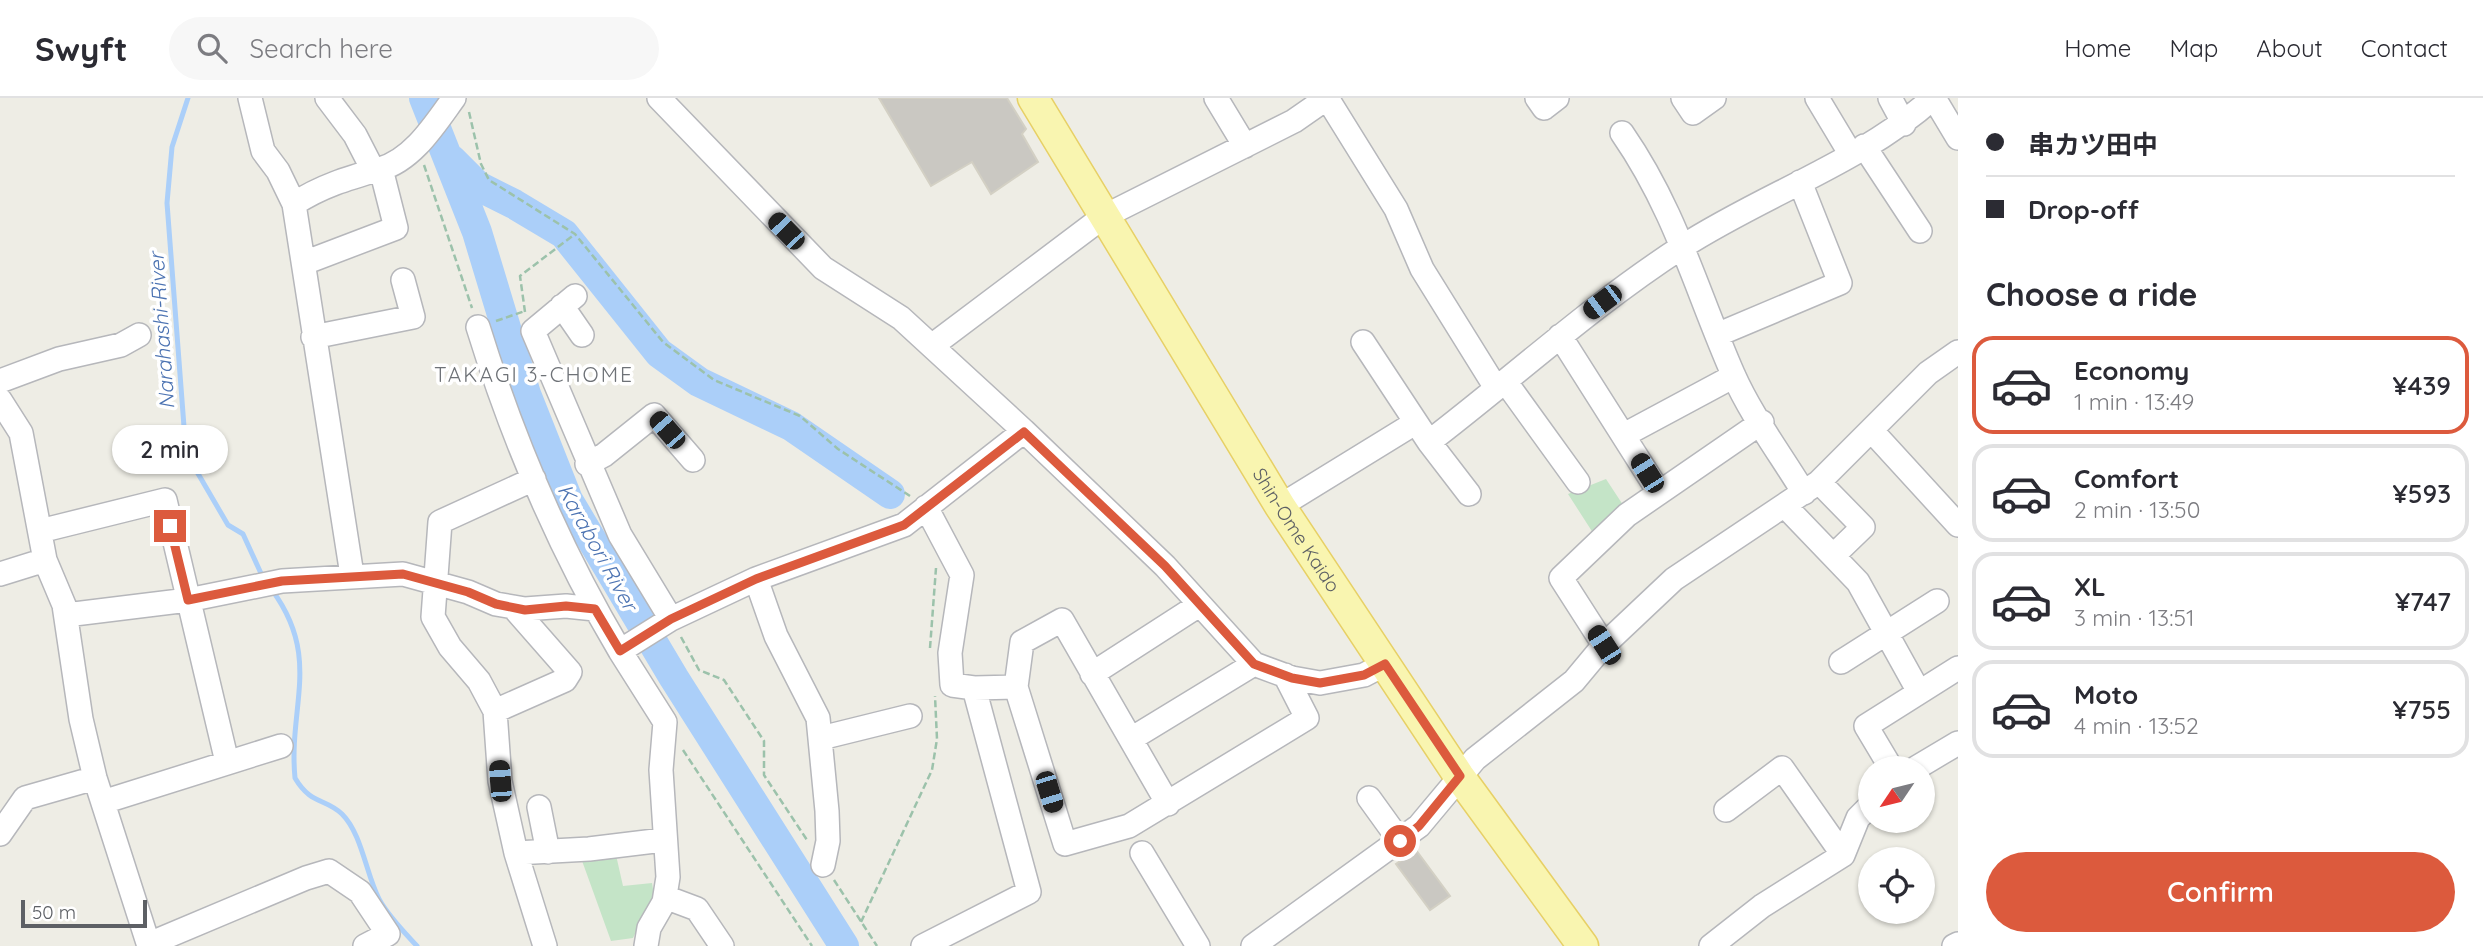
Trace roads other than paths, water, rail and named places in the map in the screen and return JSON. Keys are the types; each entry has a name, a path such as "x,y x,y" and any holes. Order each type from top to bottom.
{"main road":[{"name":"Shin-Ome Kaido","path":"1033,98 1280,506 1460,776 1583,946"}],"street":[{"path":"250,98 263,151 278,170 294,204 352,575"},
{"path":"304,263 396,228 377,169 327,98"},
{"path":"659,98 823,268 901,318 933,345 1165,566 1254,664 1320,683 1364,675 1385,664"},
{"path":"1216,98 1245,146"},
{"path":"933,345 1103,217 1294,121 1327,98 1396,209 1422,269 1501,385 1578,482"},
{"path":"1538,98 1544,108 1558,98"},
{"path":"1682,98 1693,114 1714,98"},
{"path":"1817,98 1920,231"},
{"path":"1891,98 1904,124"},
{"path":"1429,442 1619,289 1684,246 1904,124 1933,98 1958,138"},
{"path":"294,204 346,178 377,169 418,145 461,101"},
{"path":"1622,133 1641,160 1684,246 1734,376 1803,494 1833,555 1858,582 1919,692"},
{"path":"1719,334 1840,283 1800,182"},
{"path":"313,337 413,317 403,280"},
{"path":"582,335 568,301 529,321 587,464 620,535 669,621"},
{"path":"478,327 505,412 595,609 624,649 665,722 661,770 663,840 668,877 665,897 649,928 646,946"},
{"path":"0,381 60,359 121,345 139,335"},
{"path":"1560,335 1659,492"},
{"path":"1363,342 1415,422 1469,494"},
{"path":"1253,946 1419,826 1460,776 1505,734 1574,681 1604,645 1674,579 1803,494 1928,373 1958,352"},
{"path":"1624,435 1734,376"},
{"path":"0,400 21,433 45,560 66,615 81,719 95,778 149,945 306,878 329,871 360,892 388,934 365,946"},
{"path":"587,464 604,456 654,415 693,460"},
{"path":"1280,506 1415,422"},
{"path":"1604,645 1561,578 1627,515 1762,422"},
{"path":"1871,430 1958,525"},
{"path":"624,649 669,621 756,579 904,525 1024,432"},
{"path":"534,479 440,522 433,617 438,629 479,681 495,710 500,781 516,853 545,946"},
{"path":"1803,494 1863,527 1833,555"},
{"path":"40,531 164,500 227,762"},
{"path":"924,509 962,575 950,653 952,685 974,688 1016,687"},
{"path":"0,574 45,560"},
{"path":"66,615 188,600 279,582 352,575 403,574 435,581 525,610 566,606 595,609"},
{"path":"756,579 776,636 818,718 828,841 823,864"},
{"path":"1841,662 1937,601"},
{"path":"1093,674 1199,605"},
{"path":"495,710 565,680 570,672 513,607"},
{"path":"1168,804 1062,620 1022,642 1016,687 1065,844 1129,826 1168,804 1307,718 1285,675"},
{"path":"1131,739 1254,664"},
{"path":"1884,756 1866,726 1958,668"},
{"path":"923,946 1029,892 974,688"},
{"path":"821,738 910,716"},
{"path":"1936,756 1958,743"},
{"path":"103,802 281,746"},
{"path":"1726,810 1783,768 1843,855"},
{"path":"0,834 25,799 95,778"},
{"path":"1369,798 1400,841"},
{"path":"539,807 548,852"},
{"path":"1712,946 1762,906 1843,855 1858,818"},
{"path":"516,853 663,840"},
{"path":"1142,853 1198,946"},
{"path":"665,897 697,909 722,946"}],"waterway":[{"name":"Narahashi-River","path":"188,98 172,147 167,203 186,453 228,525 243,534 264,580"},
{"name":"Karabori River","path":"424,98 477,232 526,394 568,500 674,678 844,946"},
{"name":"Karabori River","path":"452,160 478,186 564,234 659,353 699,382 791,426 890,494"},
{"name":"Narahashi-River","path":"272,590 287,615 296,638 299,660 295,778 307,793 336,809 349,822 379,899 417,946"}],"district":[{"name":"TAKAGI 3-CHOME","path":"534,374"}]}
